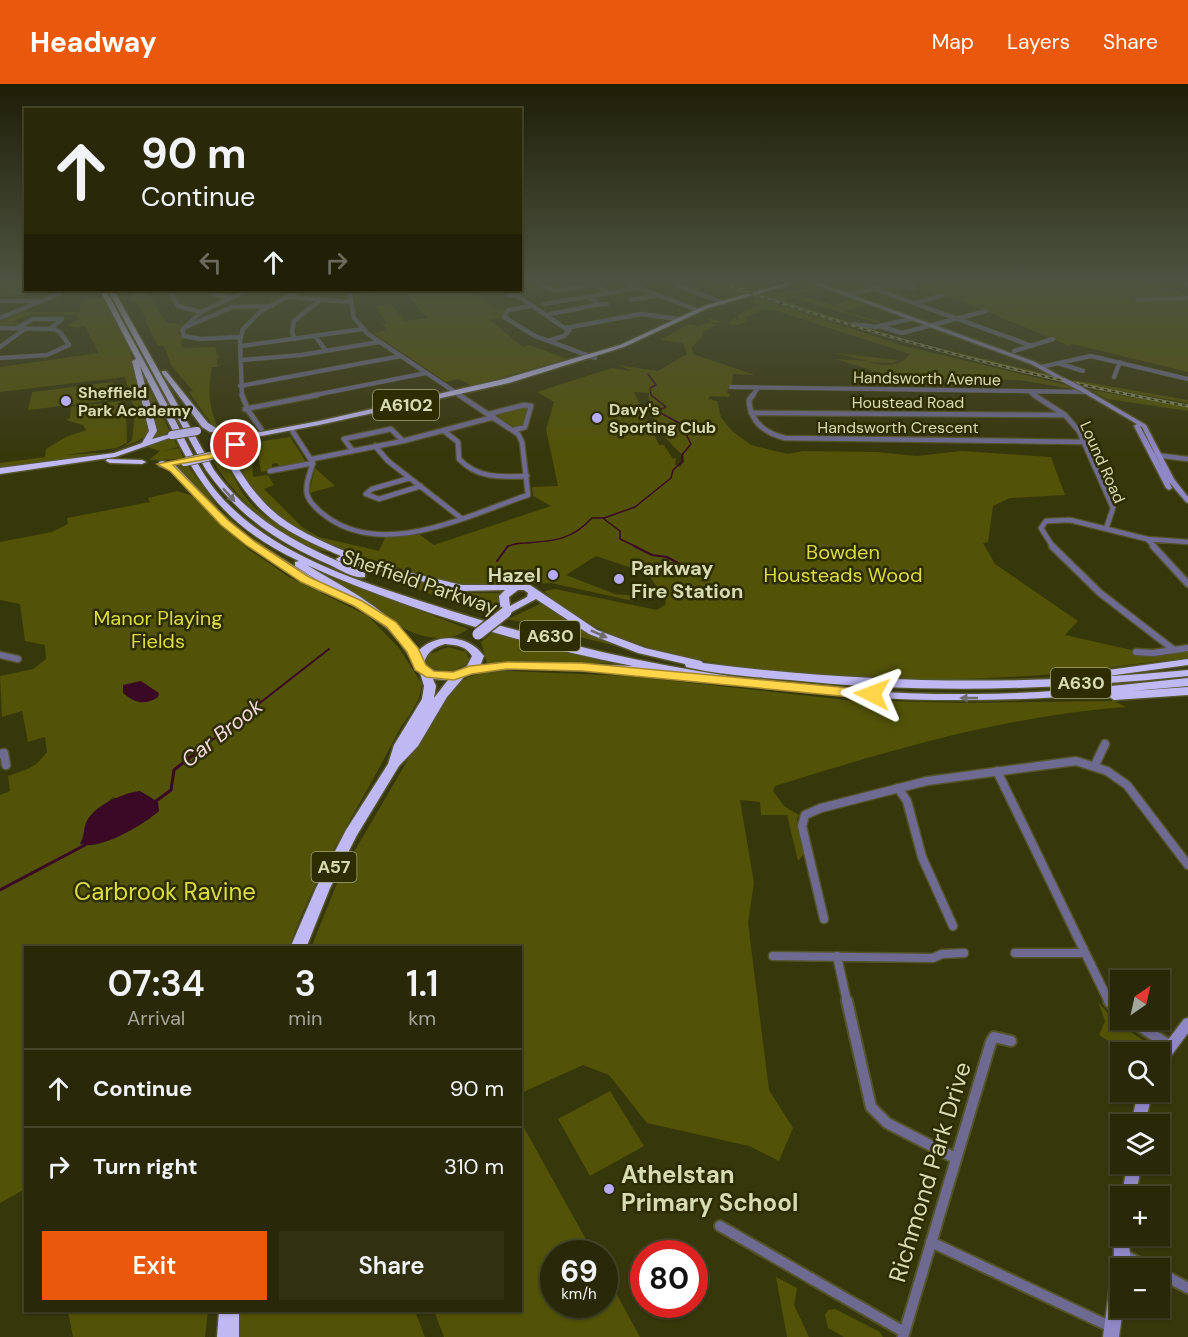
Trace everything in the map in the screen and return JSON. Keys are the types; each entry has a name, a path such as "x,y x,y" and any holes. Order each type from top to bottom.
{"highway":[{"name":"Sheffield Parkway","path":"127,337 203,479 224,506 251,529 286,551 325,569 461,619 617,660 769,681 915,697 1028,696 1188,682"},
{"name":"Sheffield Parkway","path":"138,337 214,476 240,507 298,547 359,574 464,612 637,656 769,681 973,687 1077,684 1188,673"},
{"name":"A6102","path":"0,476 103,462 162,464 185,462 211,456 235,446 460,395 592,357 640,337"},
{"path":"132,348 153,430 146,442"},
{"path":"147,354 205,425 213,430"},
{"name":"A6102","path":"0,471 110,456 172,435 213,430 231,434 261,434 460,395"},
{"path":"231,434 238,437 229,459 248,494 274,519 303,536 384,571"},
{"path":"132,449 130,457 142,462"},
{"path":"162,464 174,469 225,523 250,543 305,579 358,604"},
{"path":"266,527 342,560 384,571 462,588 526,587 583,626 633,648 769,681"},
{"path":"251,529 272,548 391,625 413,651 422,668 442,677 513,665 618,669 769,681"},
{"path":"506,612 504,596 514,588"},
{"path":"471,646 471,642 478,634 506,612 531,599 534,592"},
{"path":"422,668 419,656 429,647 478,634"},
{"path":"449,641 471,646 478,656 476,663 465,672"},
{"path":"973,687 1188,662"},
{"name":"A57","path":"299,946 351,834 394,764 400,746 428,699 430,687 422,668"},
{"name":"A57","path":"394,764 405,755 443,694 465,672"},
{"path":"1028,696 1142,696 1188,692"},
{"path":"228,1337 229,1312"}],"main road":[{"path":"961,337 1041,367 1130,417 1146,429 1171,480 1188,501"},
{"path":"1130,417 1142,433 1168,487 1188,508"},
{"path":"1170,1044 1188,1023"},
{"path":"1111,1332 1121,1246"}],"street":[{"path":"0,347 13,337"},
{"path":"0,358 46,355 67,349 69,345 64,337"},
{"path":"190,337 229,337"},
{"path":"240,337 242,360 240,386 245,409 261,429"},
{"path":"241,346 305,337"},
{"path":"316,337 326,351"},
{"path":"313,461 305,487 306,497 324,516 337,524 355,530 390,536 417,532 525,497 529,492 522,442 513,430 373,337"},
{"path":"539,337 592,357"},
{"path":"548,341 558,337"},
{"path":"1009,337 1032,346"},
{"path":"1014,351 1053,339"},
{"path":"242,360 326,351 379,342"},
{"path":"240,386 401,356"},
{"path":"1041,367 1091,356 1188,379"},
{"path":"1114,377 1119,362"},
{"path":"1058,363 1083,371"},
{"path":"245,409 426,374"},
{"name":"Handsworth Avenue","path":"731,387 1085,391"},
{"path":"751,413 749,400 758,388"},
{"name":"Lound Road","path":"1028,392 1065,415 1079,430 1113,508 1106,529"},
{"path":"272,469 403,441 444,431 524,405 531,406 525,427 513,430"},
{"name":"Houstead Road","path":"751,413 1065,415"},
{"name":"Handsworth Crescent","path":"751,413 766,432 794,438 1084,442"},
{"path":"353,451 344,439 390,429 403,441"},
{"path":"444,431 460,442 462,450 459,459 472,471 490,477 527,476"},
{"path":"293,432 313,461"},
{"path":"375,446 410,478 461,518"},
{"path":"1152,455 1188,459"},
{"path":"410,478 372,489 366,494 379,499 421,486"},
{"path":"1174,650 1092,586 1052,545 1041,528 1047,521 1063,519 1147,539 1188,542"},
{"path":"1147,539 1188,584"},
{"path":"1136,652 1188,648"},
{"path":"0,655 18,659"},
{"path":"1095,765 1105,744"},
{"path":"0,754 4,753 6,765"},
{"path":"824,919 802,820 811,812 941,778 1064,760 1095,765 1127,785 1188,865"},
{"path":"998,771 1110,1003"},
{"path":"898,788 907,801 922,857 953,926"},
{"path":"773,956 933,958 942,954 964,952"},
{"path":"1015,953 1084,953"},
{"path":"837,956 871,1107 887,1123 955,1158"},
{"path":"1146,1030 1164,1042"},
{"name":"Richmond Park Drive","path":"904,1334 991,1042 994,1037 1011,1041"},
{"path":"720,1226 904,1334"},
{"path":"931,1242 1111,1332"},
{"path":"1122,1254 1130,1258"},
{"path":"1170,1278 1188,1287"}],"green space":[{"path":"91,337 124,337 133,362 151,431 140,440 121,447 132,440 135,412 125,377 0,392 0,367 99,353"},
{"path":"154,337 183,337 185,339 180,341 183,348 215,347 219,358 217,359 218,367 212,367 210,398 218,427 213,426 189,392 193,391 171,365 164,346 158,346"},
{"path":"380,337 511,337 523,347 530,345 567,359 472,386 459,379 446,382"},
{"name":"Bowden Housteads Wood","path":"665,337 702,337 692,347 693,354 755,375 733,374 731,389 728,389 727,393 730,394 729,397 710,396 708,399 717,401 721,417 732,431 751,445 788,454 803,451 876,452 917,456 961,451 1051,457 1065,495 1010,498 993,506 988,542 983,543 995,564 1078,621 1065,635 1136,651 1188,650 1188,658 1053,674 933,679 860,678 785,673 712,662 645,646 587,623 544,591 555,589 657,610 665,605 666,599 647,573 596,556 566,575 615,594 635,596 633,601 551,583 492,586 452,584 360,556 314,538 264,507 232,461 232,452 248,443 290,437 306,462 280,467 277,463 272,464 272,470 261,472 258,453 252,453 253,477 268,475 274,485 264,489 302,527 319,537 379,551 385,538 419,534 434,545 551,506 533,496 532,487 558,486 546,429 554,402 537,392 612,368 632,371 618,365 658,371 687,354 683,343 660,340","holes":["634,392 649,393 649,402 659,428 684,456 684,462 680,467 675,465 676,458 673,459 664,445 659,445"]},
{"path":"859,337 878,337 904,346 1071,386 1078,390 1019,380 867,379 874,375 882,377 886,375 836,359 868,361 835,353 897,360 894,363 869,362 885,365 901,362 910,354"},
{"path":"892,337 1052,375 1061,380"},
{"path":"1049,337 1188,337 1188,372 1073,344 1067,345"},
{"path":"144,378 171,434 153,439 157,427"},
{"path":"1074,380 1188,400 1188,403 1081,384"},
{"path":"113,382 112,400 28,410 32,392"},
{"path":"1091,390 1188,407 1188,411 1107,399"},
{"path":"122,401 122,411 126,411 127,443 116,448 64,455 105,452 0,467 0,463 45,457 46,449 66,437 86,430 83,425 66,420 70,418 71,407"},
{"path":"524,406 529,407 522,426 516,428 495,415"},
{"path":"173,438 178,447 164,451 179,448 184,459 149,460 160,451 144,446"},
{"path":"226,453 224,457 246,498 264,516 286,530 333,552 316,549 299,542 263,518 232,488 212,458"},
{"path":"186,463 220,510 249,535 307,573 270,553 231,524 172,464"},
{"path":"315,468 335,486 309,493"},
{"path":"177,491 193,496 248,549 289,577 368,616 399,648 422,684 415,706 400,729 325,867 290,946 24,946 24,1190 0,1203 0,795 10,791 8,776 34,766 47,752 45,737 28,742 22,711 2,717 0,676 33,669 46,659 45,645 25,641 20,604 0,600 0,542 52,532 68,524 67,518 150,502 148,498","holes":["113,797 151,818 115,838 80,844 89,817"]},
{"path":"352,566 467,593 499,593 500,606 492,616"},
{"path":"324,575 468,629 451,637 433,638 413,633 374,612"},
{"path":"542,603 581,630 620,647 508,619"},
{"path":"493,632 610,663 487,663 481,642"},
{"path":"448,647 466,652 469,658 467,664 451,672 429,668 425,661 428,655"},
{"path":"505,671 629,676 846,700 962,703 1114,701 1126,707 992,726 948,736 775,786 773,791 784,806 799,815 797,819 805,853 798,861 787,815 761,815 760,802 740,800 754,883 748,923 769,1090 793,1128 779,1161 749,1146 647,1123 609,1075 583,1065 522,1093 522,946 312,946 340,876 445,696 465,679"},
{"path":"1098,1002 1110,1015 1110,1030 1128,1030 1144,1042 1110,1042 1099,1035 1105,1021"},
{"path":"610,1091 644,1146 590,1176 558,1119"},
{"path":"522,1124 586,1240 540,1240 540,1318 618,1318 618,1297 640,1337 444,1337 434,1312 522,1312"},
{"path":"776,1277 797,1288 794,1305 809,1337 787,1337"},
{"path":"835,1309 880,1332 883,1337 844,1337 828,1328 825,1315 828,1310"},
{"path":"68,1312 208,1312 205,1337 73,1337"},
{"path":"240,1312 415,1312 425,1337 240,1337"}],"shaded area":[{"path":"141,681 159,693 158,697 149,702 140,702 123,693 123,685"},
{"path":"140,791 158,802 159,811 143,823 110,840 99,844 80,844 85,826 93,813 116,798"}],"waterway":[{"name":"Car Brook","path":"507,547 518,543 554,540 570,535 592,518 604,518 635,507 671,478 673,470 682,462 682,455 691,444 681,424 657,411 666,407 651,395 650,388 656,385 648,374"},
{"path":"604,519 620,531 620,539 637,547"},
{"path":"634,546 652,555 667,557 705,578"},
{"name":"Car Brook","path":"497,561 507,547"},
{"name":"Car Brook","path":"206,745 329,649"},
{"name":"Car Brook","path":"156,801 171,790 174,770 208,743"},
{"name":"Car Brook","path":"0,890 85,845"}],"railway":[{"path":"893,337 1067,381 1188,406"}],"place":[{"name":"Sheffield Park Academy","path":"66,401"},
{"name":"Davy's Sporting Club","path":"597,418"},
{"name":"Hazel","path":"553,575"},
{"name":"Parkway Fire Station","path":"619,579"},
{"name":"Athelstan Primary School","path":"609,1189"}],"route":[{"path":"236,445 211,456 162,464 174,469 225,523 250,543 305,579 379,615 406,641 422,670 431,675 454,676 470,670 507,666 582,667 638,670 771,687 872,694"}],"park label":[{"name":"Manor Playing Fields","path":"158,630"},
{"name":"Carbrook Ravine","path":"165,892"}]}
